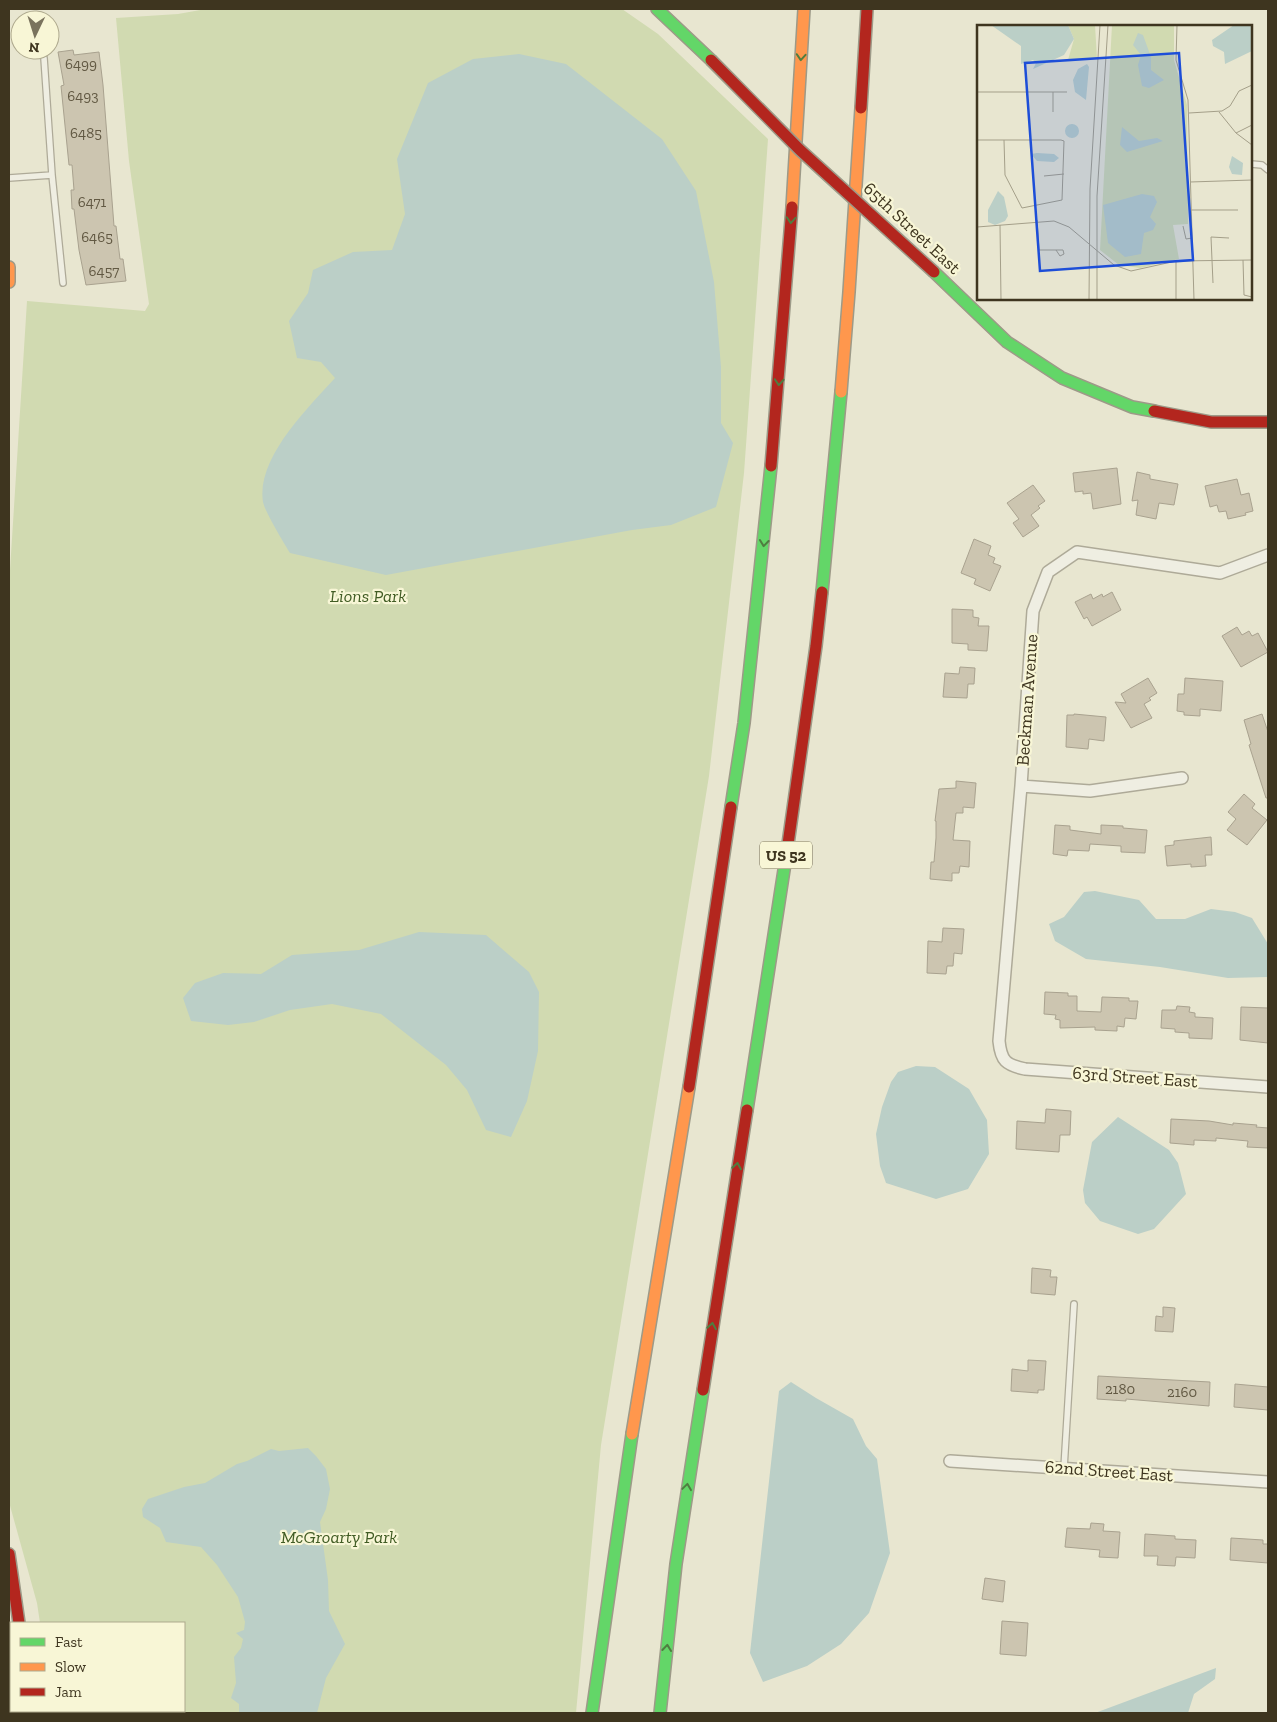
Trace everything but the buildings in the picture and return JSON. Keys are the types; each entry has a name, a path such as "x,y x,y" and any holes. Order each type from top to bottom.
{"main road":[{"name":"65th Street East","path":"657,9 711,60 800,150 934,272 1007,342 1062,378 1132,406 1211,422 1268,422"},
{"path":"593,1709 627,1463 689,1093 744,723 776,416 789,253 804,9"},
{"name":"US 52","path":"660,1713 676,1564 795,802 816,646 834,470 849,292 867,9"},
{"path":"9,267 9,282"},
{"path":"9,1554 19,1622"}],"street":[{"name":"Beckman Avenue","path":"1004,1060 1000,1051 1000,1041 1033,611 1048,572 1078,552 1220,573 1268,555"},
{"path":"1021,786 1090,791 1182,778"},
{"name":"63rd Street East","path":"1004,1060 1013,1066 1026,1069 1268,1087"},
{"name":"62nd Street East","path":"950,1461 1268,1482"}],"lane":[{"path":"44,60 52,175 63,283"},
{"path":"1252,164 1262,165 1268,170"},
{"path":"9,178 52,175"},
{"path":"1064,1468 1074,1304"}],"green space":[{"name":"Lions Park","path":"206,9 622,9 658,34 768,139 744,473 709,776 601,1445 576,1713 48,1713 185,1712 185,1622 40,1622 37,1603 9,1502 9,586 27,301 145,311 149,304 129,161 116,18 178,14"}],"shaded area":[{"path":"519,54 566,64 662,139 696,191 714,282 721,367 721,423 733,443 716,507 671,525 632,530 386,575 290,553 264,507 263,485 268,468 286,435 335,378 321,362 297,358 289,321 308,293 313,270 353,252 392,250 405,214 397,159 428,83 473,59"},
{"path":"1095,891 1139,900 1156,919 1185,919 1211,909 1235,912 1252,918 1268,944 1268,977 1228,978 1160,967 1086,959 1055,941 1049,924 1064,917 1084,892"},
{"path":"419,932 486,935 529,972 539,992 538,1051 527,1101 511,1137 486,1130 467,1090 446,1065 381,1014 332,1004 290,1010 254,1022 228,1025 191,1021 183,998 195,983 223,973 261,974 292,955 359,950"},
{"path":"916,1066 935,1067 969,1089 987,1120 989,1154 968,1189 936,1199 886,1183 880,1166 876,1134 882,1107 891,1082 898,1072"},
{"path":"1118,1117 1169,1150 1178,1163 1186,1194 1154,1229 1138,1234 1100,1221 1085,1203 1083,1190 1092,1142"},
{"path":"791,1382 853,1419 866,1446 877,1459 890,1553 869,1613 841,1644 807,1666 763,1682 750,1653 779,1391"},
{"path":"308,1448 326,1469 330,1489 326,1509 320,1522 328,1580 329,1611 345,1644 326,1678 317,1713 239,1713 239,1704 231,1698 236,1683 234,1657 241,1648 243,1639 236,1633 244,1630 245,1622 238,1597 217,1565 201,1547 166,1542 160,1528 143,1517 142,1509 148,1499 184,1487 205,1483 237,1464 271,1449 279,1451"},
{"path":"1216,1668 1215,1679 1194,1694 1188,1713 1095,1713"}],"traffic: fast":[{"path":"657,9 711,60"},
{"path":"934,272 1007,342 1062,378 1132,407 1154,411"},
{"path":"822,592 841,392"},
{"path":"731,807 744,723 771,466"},
{"path":"747,1110 788,844"},
{"path":"660,1713 676,1564 703,1390"},
{"path":"592,1713 632,1434"}],"traffic: slow":[{"path":"792,207 804,9"},
{"path":"841,392 861,108"},
{"path":"9,267 9,282"},
{"path":"632,1434 689,1087"}],"traffic: jam":[{"path":"861,108 867,9"},
{"path":"711,60 800,150 934,272"},
{"path":"771,466 792,207"},
{"path":"1154,411 1211,422 1268,422"},
{"path":"788,844 822,592"},
{"path":"689,1087 731,807"},
{"path":"703,1390 747,1110"},
{"path":"9,1554 19,1622"}],"park label":[{"name":"McGroarty Park","path":"339,1537"}]}
